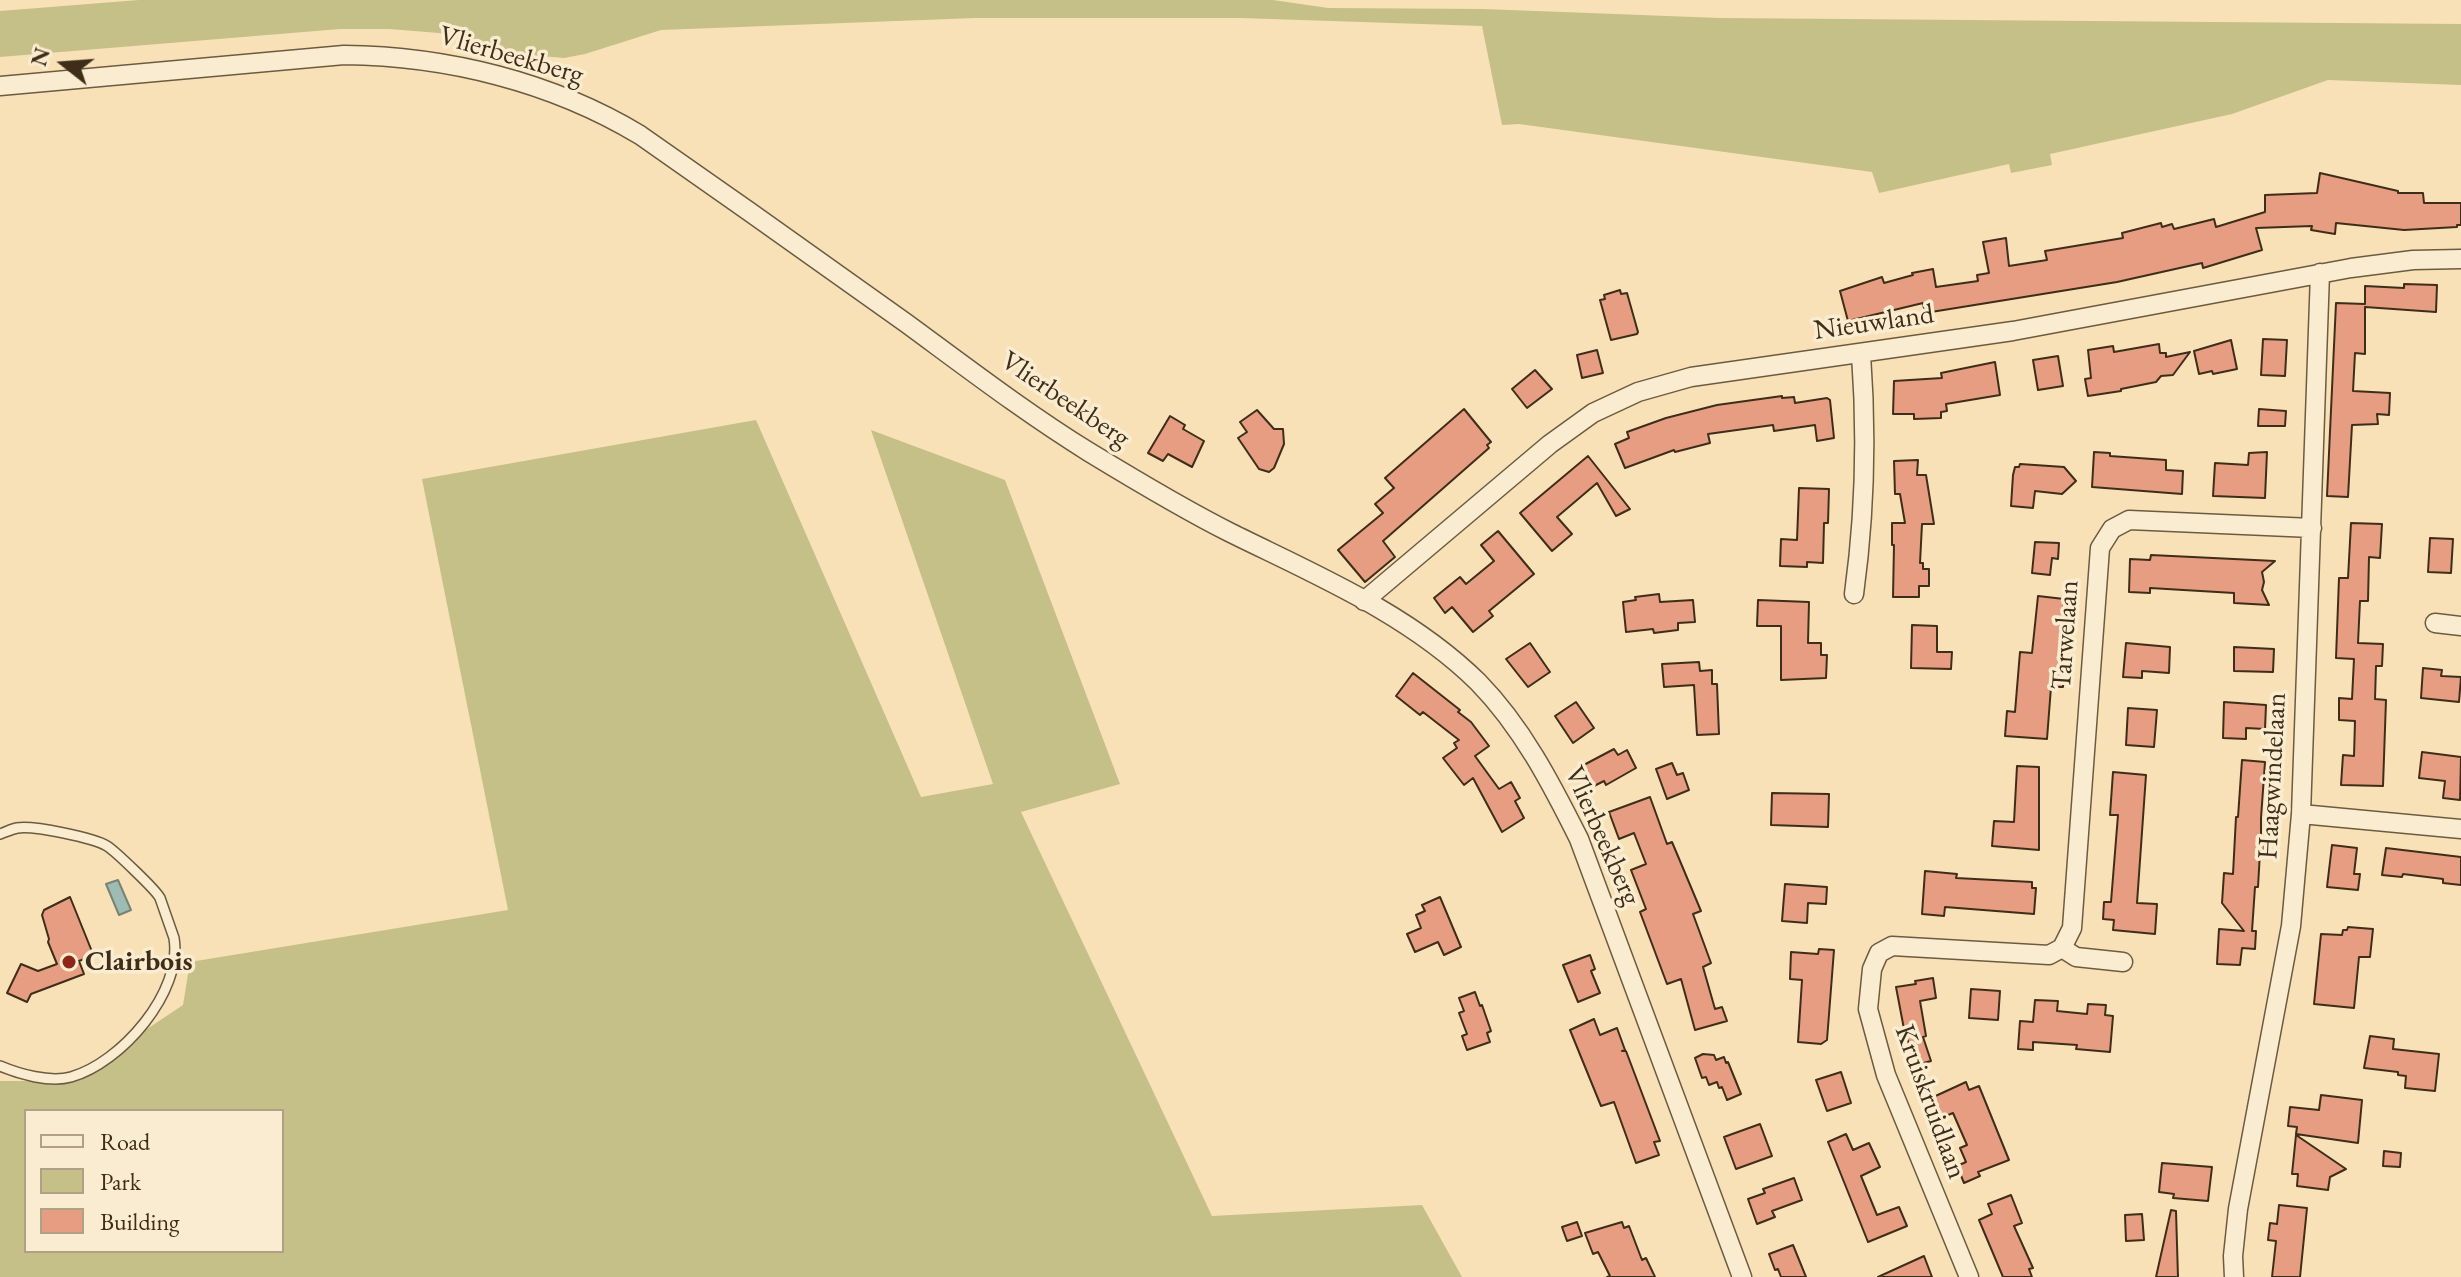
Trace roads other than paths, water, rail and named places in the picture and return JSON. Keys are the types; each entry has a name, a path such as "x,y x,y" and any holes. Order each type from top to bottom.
{"street":[{"name":"Vlierbeekberg","path":"0,86 344,55 383,55 456,65 522,83 576,103 640,135 1088,452 1228,531 1317,573 1446,653 1479,684 1515,726 1550,782 1579,839 1742,1277"},
{"name":"Nieuwland","path":"1364,601 1550,444 1593,413 1638,392 1691,377 2013,331 2320,273 2413,260 2461,259"},
{"name":"Haagwindelaan","path":"2234,1277 2238,1209 2291,926 2301,814 2320,273"},
{"path":"1854,594 1862,538 1866,465 1861,354"},
{"name":"Tarwelaan","path":"2062,948 2072,928 2100,548 2112,529 2129,520 2312,528"},
{"path":"2435,623 2461,626"},
{"path":"2301,814 2461,829"},
{"name":"Kruiskruidlaan","path":"1969,1277 1886,1075 1868,1009 1872,969 1879,953 1892,946 2049,955 2062,948 2076,957 2123,962"}],"lane":[{"path":"0,834 19,827 107,845 159,896 174,937 173,964 162,993 142,1027 108,1060 68,1078 21,1075 0,1066"}],"water":[{"path":"118,880 131,910 119,915 106,884"}],"place":[{"name":"Clairbois","path":"69,962"}]}
